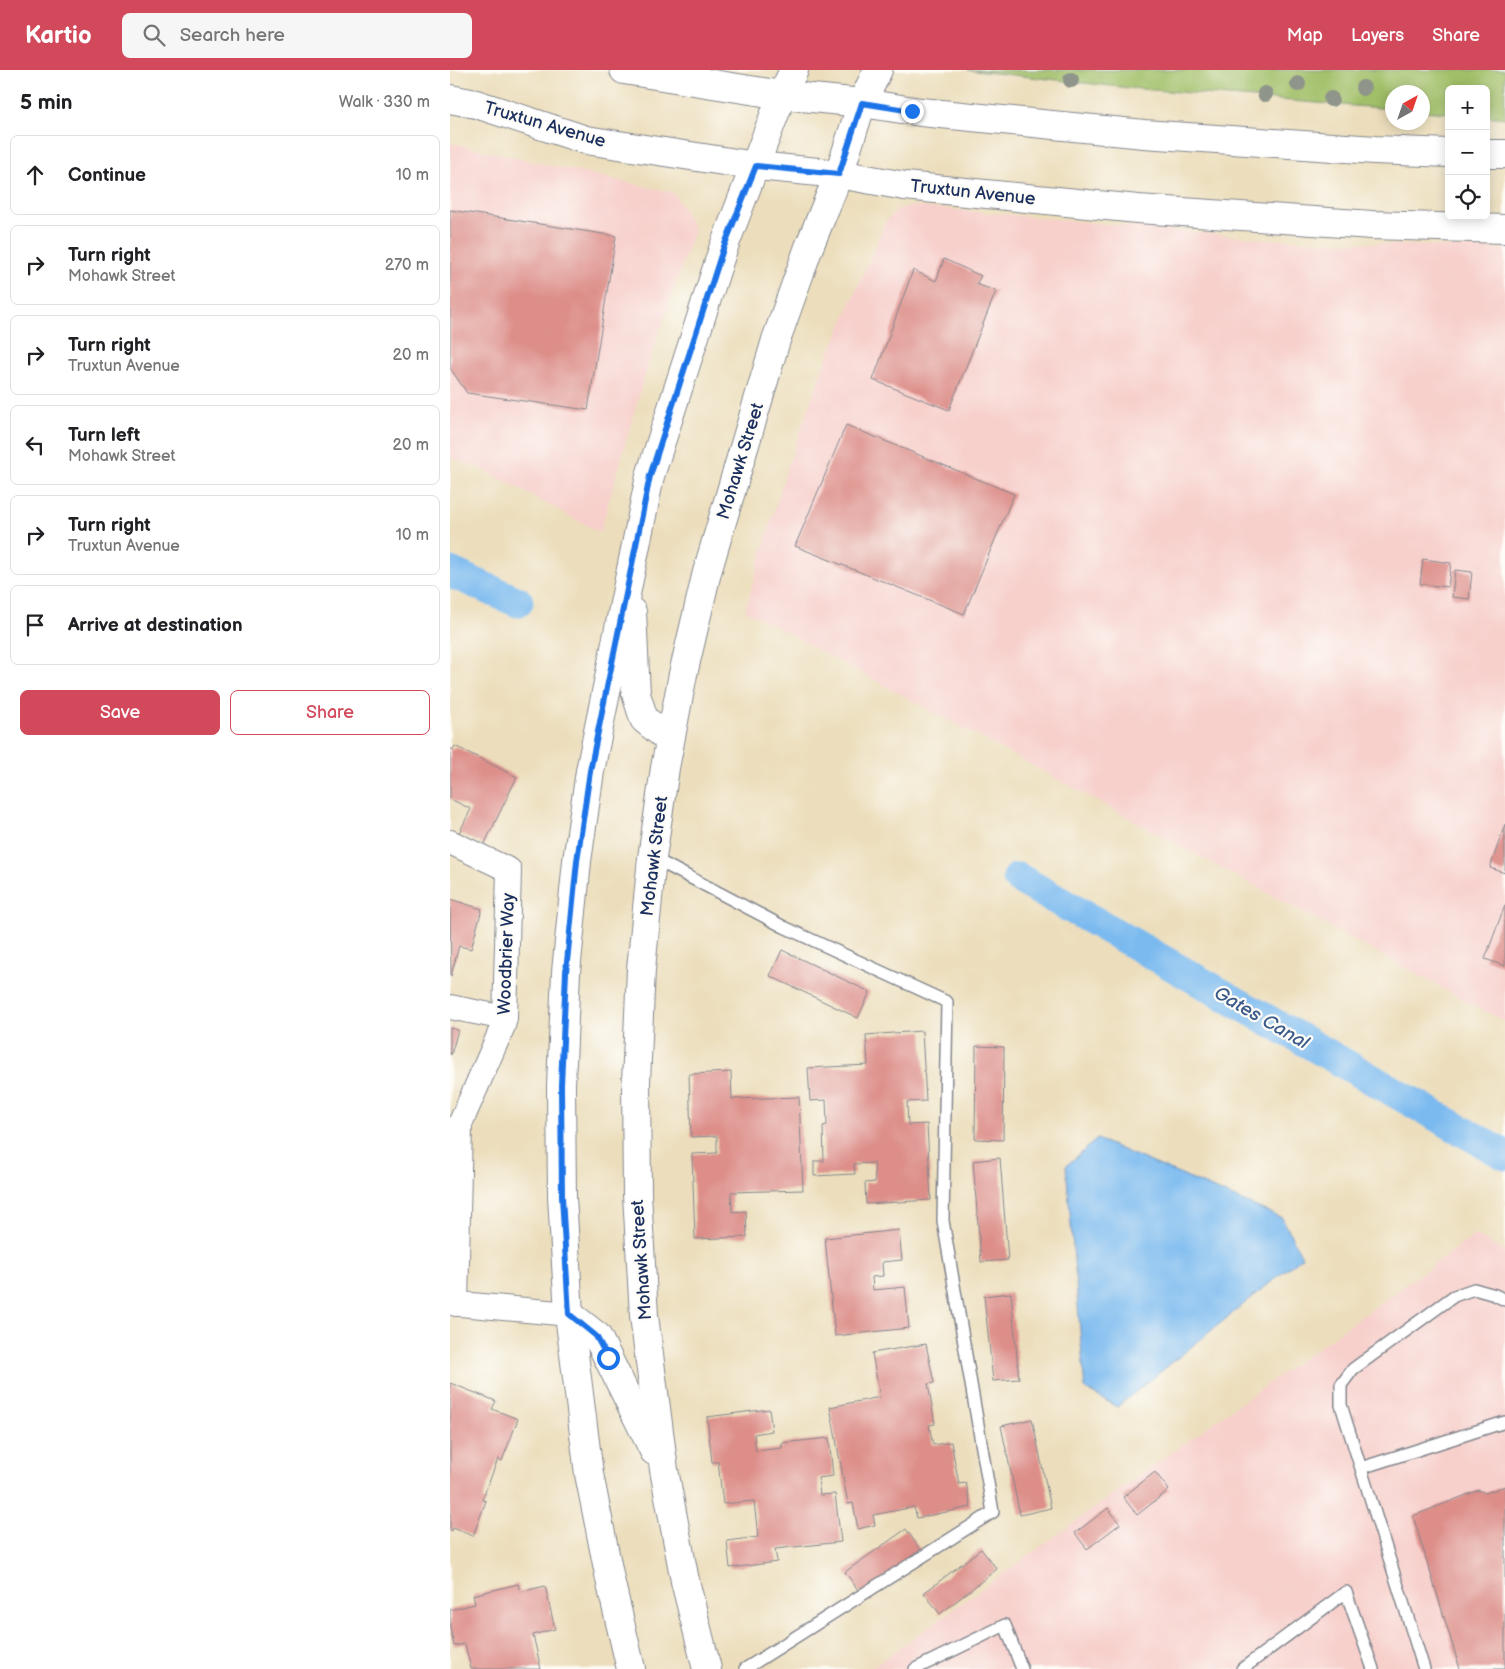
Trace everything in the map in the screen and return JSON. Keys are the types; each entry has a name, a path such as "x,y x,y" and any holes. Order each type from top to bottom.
{"main road":[{"path":"624,70 782,95 862,103 921,112 1144,134 1375,150 1445,153"},
{"path":"631,1669 611,1584 589,1474 569,1314 562,1188 561,1085 566,972 577,861 590,771 650,476 723,249 782,95 794,70"},
{"name":"Mohawk Street","path":"707,1669 685,1581 664,1470 644,1316 636,1194 636,1082 640,988 652,858 670,740 707,572 776,340 809,247 839,174 862,103 878,70"},
{"name":"Truxtun Avenue","path":"450,98 476,104 586,140 756,166 839,174 905,186 1138,209 1372,225 1505,229"},
{"path":"1490,154 1505,154"},
{"path":"630,573 636,694 644,719 670,740"},
{"path":"569,1314 596,1336 664,1470"}],"street":[{"name":"Woodbrier Way","path":"450,842 509,870 505,1018 460,1124 453,1303"},
{"path":"450,1007 505,1018"},
{"path":"453,1303 569,1314"}],"lane":[{"path":"652,858 784,926 947,1002 943,1221 993,1512 745,1669"},
{"path":"1424,1669 1341,1404 1341,1385 1353,1369 1454,1296 1474,1288 1505,1300"},
{"path":"1361,1468 1505,1422"},
{"path":"1242,1669 1346,1592 1373,1669"},
{"path":"915,1669 1005,1625 1022,1669"}],"shaded area":[{"path":"450,143 674,193 694,229 644,378 600,533 481,468 450,458"},
{"path":"913,206 1266,239 1505,249 1505,1022 745,610 786,471 822,370 886,221 898,209"},
{"path":"1475,1235 1505,1252 1505,1669 870,1669"}],"green space":[{"path":"968,70 1505,70 1505,118 1490,116 1490,85 1445,85 1445,113 1430,112 1430,85 1385,85 1385,108 1129,88"}],"water":[{"path":"1097,1139 1282,1218 1302,1257 1117,1407 1085,1389 1066,1166"}],"building":[{"path":"450,210 616,236 588,410 467,393 450,368"},
{"path":"944,259 981,276 976,284 996,291 949,410 873,380 913,270 936,281"},
{"path":"846,425 1014,494 964,614 795,546"},
{"path":"1423,559 1451,563 1448,587 1420,584"},
{"path":"1455,570 1472,572 1469,599 1452,597"},
{"path":"455,746 517,777 484,845 459,833 471,809 450,799 450,748 453,750"},
{"path":"1505,824 1505,873 1490,868"},
{"path":"450,899 482,909 471,949 459,946 451,976"},
{"path":"1505,905 1505,966 1485,959"},
{"path":"782,950 870,992 858,1018 770,976"},
{"path":"450,1028 458,1030 451,1055 450,1054"},
{"path":"922,1031 926,1101 907,1102 908,1125 927,1124 931,1200 866,1204 865,1183 875,1182 874,1163 854,1164 855,1174 814,1176 814,1161 824,1161 823,1126 827,1125 826,1100 810,1101 808,1068 868,1065 866,1035"},
{"path":"976,1046 1004,1047 1003,1140 975,1139"},
{"path":"731,1072 732,1099 799,1097 803,1190 731,1192 732,1212 746,1211 747,1237 695,1239 692,1154 717,1153 717,1136 691,1137 689,1074"},
{"path":"1000,1158 1008,1260 981,1262 973,1161"},
{"path":"899,1230 902,1260 882,1262 883,1276 872,1277 873,1290 905,1287 909,1328 835,1336 825,1238"},
{"path":"1011,1293 1019,1379 993,1381 984,1296"},
{"path":"926,1344 934,1383 928,1384 935,1424 929,1425 933,1445 951,1442 959,1484 966,1483 971,1507 917,1518 914,1507 873,1515 875,1525 858,1529 853,1503 848,1504 830,1407 880,1397 872,1353"},
{"path":"450,1383 496,1401 492,1409 518,1419 502,1461 498,1459 482,1500 486,1501 473,1536 453,1528 452,1531 450,1530"},
{"path":"769,1409 772,1431 754,1434 756,1451 782,1448 782,1443 829,1438 833,1476 818,1478 820,1495 835,1494 841,1542 775,1549 777,1562 730,1568 727,1541 758,1537 754,1501 723,1504 718,1462 712,1462 707,1417"},
{"path":"1032,1419 1051,1508 1020,1515 1001,1426"},
{"path":"1155,1472 1169,1490 1137,1515 1123,1497"},
{"path":"1505,1486 1505,1669 1460,1669 1413,1516 1479,1490 1485,1493"},
{"path":"1108,1508 1120,1524 1087,1549 1075,1533"},
{"path":"906,1529 922,1552 861,1594 845,1572"},
{"path":"981,1549 997,1569 940,1614 924,1593"},
{"path":"518,1584 520,1592 545,1586 555,1629 533,1635 541,1669 471,1669 465,1644 454,1646 450,1628 450,1610 475,1604 473,1595"}],"waterway":[{"name":"Gates Canal","path":"450,572 518,602"},
{"name":"Gates Canal","path":"1018,878 1505,1155"}],"route":[{"path":"608,1358 596,1336 569,1314 562,1197 561,1085 566,972 577,861 590,771 650,476 723,249 756,166 839,174 862,103 912,111"}]}
